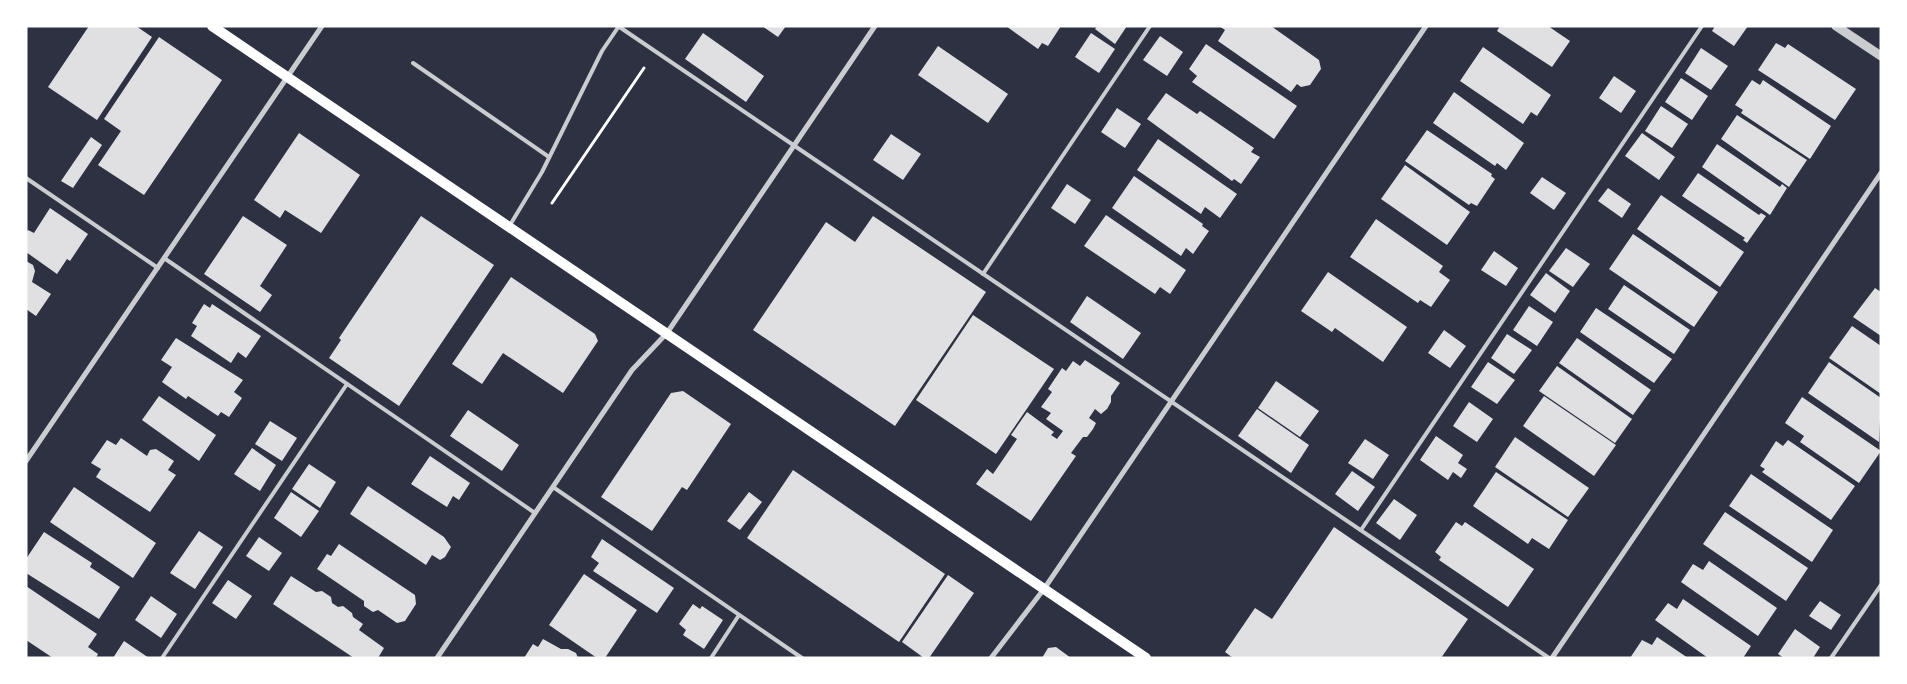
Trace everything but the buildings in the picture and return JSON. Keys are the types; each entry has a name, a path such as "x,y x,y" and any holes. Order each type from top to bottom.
{"main road":[{"path":"212,26 1146,658"}],"street":[{"path":"26,460 322,26"},
{"path":"437,658 632,370 667,334 875,26"},
{"path":"991,658 1044,588 1426,26"},
{"path":"1836,26 1881,56"},
{"path":"1550,658 1881,173"}],"lane":[{"path":"508,227 549,157 602,51 619,26 1550,658"},
{"path":"983,274 1150,26"},
{"path":"1361,530 1702,26"},
{"path":"413,63 549,157"},
{"path":"26,178 158,268"},
{"path":"164,258 535,513"},
{"path":"162,658 347,384"},
{"path":"553,487 802,658"},
{"path":"1832,658 1881,585"},
{"path":"710,658 739,615"}],"path":[{"path":"552,203 644,68"}]}
